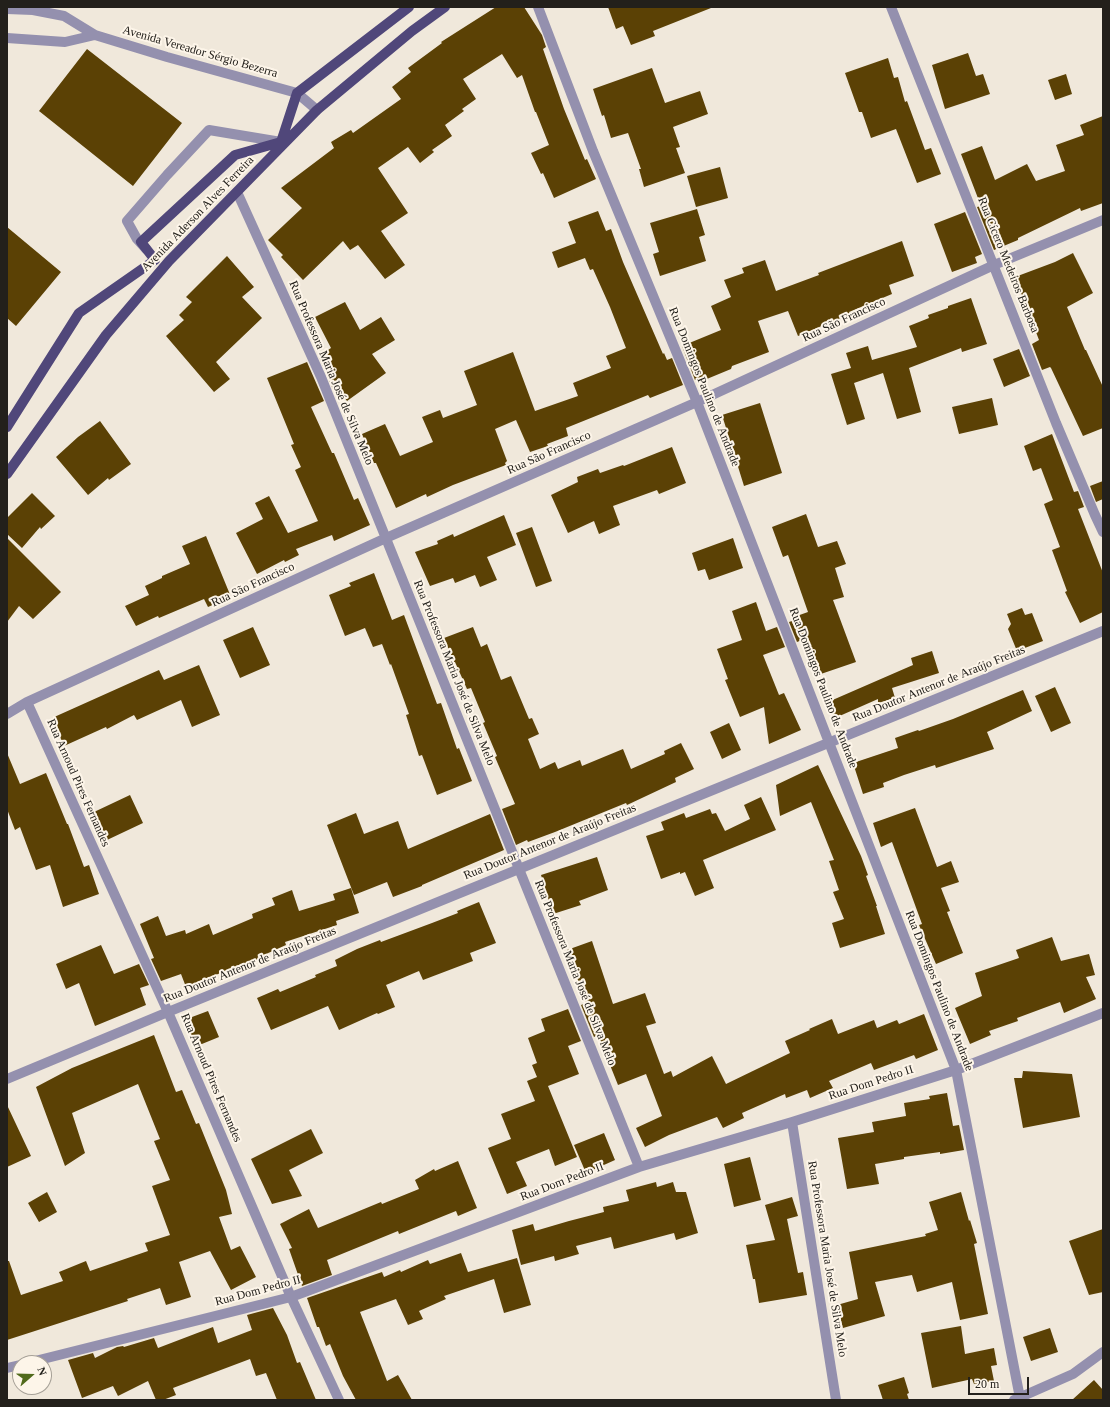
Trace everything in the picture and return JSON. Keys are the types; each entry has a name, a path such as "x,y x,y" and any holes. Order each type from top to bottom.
{"main road":[{"path":"281,142 297,93 409,7"},
{"name":"Avenida Aderson Alves Ferreira","path":"8,471 106,335 169,261 317,110 412,31 445,7"},
{"name":"Avenida Aderson Alves Ferreira","path":"7,427 79,313 155,260 141,242 235,154 281,142"}],"street":[{"name":"Rua Domingos Paulino de Andrade","path":"538,7 593,151 697,402 956,1070 1017,1399"},
{"name":"Rua Cícero Medeiros Barbosa","path":"891,7 1056,423 1103,532"},
{"name":"Avenida Vereador Sérgio Bezerra","path":"7,9 33,10 64,16 95,35 167,57 297,93"},
{"path":"7,38 65,42 95,35"},
{"path":"297,93 317,110"},
{"path":"155,260 137,239 127,221 209,130 281,142"},
{"name":"Rua Professora Maria José de Silva Melo","path":"237,192 321,377 639,1167"},
{"name":"Rua São Francisco","path":"7,714 27,702 386,538 697,402 994,265 1103,220"},
{"name":"Rua Doutor Antenor de Araújo Freitas","path":"7,1079 1103,631"},
{"name":"Rua Arnoud Pires Fernandes","path":"27,702 168,1012 291,1297 339,1400"},
{"name":"Rua Dom Pedro II","path":"52,1357 291,1297 639,1167 792,1122 956,1070 1103,1013"},
{"name":"Rua Professora Maria José de Silva Melo","path":"792,1122 836,1400"},
{"path":"1017,1399 1073,1374 1103,1352"}],"building":[{"path":"496,7 524,7 542,35 546,47 543,49 564,109 585,160 587,159 596,179 554,198 543,173 541,174 531,153 549,145 522,75 517,78 502,54 463,79 476,99 462,109 464,111 445,125 452,136 432,150 434,152 420,163 408,147 378,168 408,213 381,231 405,265 385,279 358,245 350,250 343,241 303,280 281,257 283,255 268,240 302,208 281,188 334,148 331,142 351,130 353,133 401,99 392,87 411,72 408,68 442,43 441,42"},
{"path":"608,7 711,8 653,31 655,36 631,45 623,26 616,29"},
{"path":"87,49 182,123 133,186 39,111"},
{"path":"968,53 976,76 983,74 990,94 945,109 932,65"},
{"path":"888,58 894,78 898,77 905,102 907,101 925,150 931,148 941,174 917,183 896,129 871,138 862,112 859,112 845,73"},
{"path":"652,68 665,103 700,91 708,114 673,127 680,147 676,148 685,173 644,187 639,169 641,169 628,133 611,138 604,115 602,116 593,89"},
{"path":"1066,74 1072,94 1055,100 1048,80"},
{"path":"1103,116 1103,203 1081,211 1080,208 1018,238 1018,240 994,250 977,207 981,206 961,154 982,146 995,180 1027,164 1036,181 1065,171 1056,145 1084,135 1080,125"},
{"path":"720,167 728,198 696,207 687,176"},
{"path":"697,209 705,235 699,237 706,261 660,276 653,254 659,252 650,223"},
{"path":"598,211 606,231 611,229 623,262 663,354 664,353 667,360 672,358 683,385 650,398 648,395 566,428 568,436 547,444 548,446 530,452 516,420 495,429 507,461 505,463 506,465 453,485 427,497 426,494 396,508 376,463 374,463 362,434 385,424 400,456 433,442 422,417 440,410 443,418 477,405 464,371 513,352 535,411 578,396 573,383 611,368 606,356 626,348 593,269 590,270 585,258 558,268 552,252 576,243 568,222"},
{"path":"965,212 982,254 975,257 977,263 952,272 934,224"},
{"path":"7,227 61,272 16,326 7,318"},
{"path":"902,241 914,276 889,285 892,294 798,336 788,311 758,321 769,352 732,366 731,369 702,381 701,378 695,380 682,346 721,330 711,306 731,297 724,280 744,273 742,268 765,260 776,291 819,275 818,273"},
{"path":"1073,253 1093,293 1067,307 1085,350 1103,387 1103,428 1083,436 1051,368 1042,370 1032,344 1039,340 1015,277 1055,262"},
{"path":"227,256 254,287 242,297 262,318 216,362 230,379 214,392 166,336 184,320 179,315 192,302 186,297"},
{"path":"971,298 987,344 962,352 961,348 909,368 921,412 897,419 883,373 854,383 865,419 847,425 831,374 851,368 846,353 868,346 872,360 917,347 909,326 929,318 928,315"},
{"path":"345,302 360,330 381,317 395,340 372,354 386,373 347,401 342,394 336,396 319,357 326,354 325,352 331,348 315,317"},
{"path":"1019,349 1030,376 1004,387 993,359"},
{"path":"307,362 324,401 311,407 332,453 334,453 354,500 358,498 370,525 334,541 332,535 296,549 299,555 285,562 284,560 257,574 236,533 263,519 255,503 269,496 288,533 318,521 295,470 301,467 291,445 294,444 267,378"},
{"path":"992,398 998,425 959,434 952,407"},
{"path":"760,403 782,473 744,486 722,415"},
{"path":"100,421 131,464 109,480 108,478 88,495 56,457 78,437"},
{"path":"1052,434 1074,492 1078,491 1084,507 1078,509 1103,573 1103,612 1080,623 1065,592 1067,591 1052,550 1060,547 1044,504 1053,500 1041,468 1033,471 1024,446"},
{"path":"672,447 686,483 659,494 657,490 613,506 620,525 599,534 594,521 568,533 551,495 578,482 577,477 598,469 600,473 623,465 624,466"},
{"path":"1103,481 1103,499 1096,502 1090,486"},
{"path":"32,493 55,516 41,529 40,527 22,548 7,534 7,518"},
{"path":"806,514 818,547 837,541 846,564 835,568 844,597 833,600 856,662 815,676 802,640 797,642 789,622 795,620 794,617 808,612 788,555 783,557 772,527"},
{"path":"504,515 516,545 487,557 497,580 480,587 475,575 455,583 453,578 430,586 415,552 438,544 437,541 453,534 454,537"},
{"path":"532,527 552,581 536,587 516,533"},
{"path":"206,536 231,597 208,607 204,599 136,626 125,606 149,595 145,586 162,578 162,576 190,564 182,546"},
{"path":"7,538 61,592 33,619 19,606 7,622"},
{"path":"733,538 743,568 709,580 705,569 698,571 692,553"},
{"path":"374,573 392,620 404,615 437,704 441,703 457,749 459,748 472,781 437,795 422,755 419,756 406,715 409,714 382,644 373,647 365,628 345,636 329,595 351,586 349,583"},
{"path":"756,602 766,631 777,627 785,647 763,655 779,695 784,693 801,730 769,744 764,707 740,717 725,680 728,679 717,649 742,640 732,611"},
{"path":"1022,608 1025,615 1032,613 1043,641 1017,651 1008,629 1011,624 1007,614"},
{"path":"253,627 270,665 240,678 223,640"},
{"path":"473,627 481,647 487,644 501,680 511,676 529,719 532,718 539,734 528,739 540,769 555,762 558,769 580,760 582,766 623,749 631,769 665,754 664,751 681,743 694,769 675,778 676,782 627,805 626,803 555,832 528,842 527,840 516,845 502,809 515,804 495,757 497,756 483,723 485,722 471,688 467,689 444,638"},
{"path":"932,651 939,673 892,688 895,698 878,703 878,699 835,718 828,702 913,665 911,658"},
{"path":"199,665 220,715 192,727 181,700 137,720 134,715 107,729 106,727 64,746 52,718 159,670 164,680"},
{"path":"1055,687 1071,723 1051,732 1035,696"},
{"path":"1023,690 1032,711 987,732 994,749 936,768 935,765 904,775 883,783 884,787 863,794 853,763 898,748 895,738 953,719"},
{"path":"729,723 741,750 722,759 710,732"},
{"path":"7,753 20,784 46,773 68,824 84,867 89,865 99,894 63,907 50,865 36,870 20,827 15,830 7,809"},
{"path":"818,765 861,856 885,934 840,948 832,923 844,919 833,892 839,890 829,861 834,860 811,802 780,816 776,785"},
{"path":"130,795 143,823 107,840 94,812"},
{"path":"761,797 776,830 703,860 714,888 695,896 685,872 680,874 680,872 661,879 646,836 664,830 661,822 684,813 686,818 710,809 712,814 716,813 725,831 750,819 744,805"},
{"path":"915,808 937,867 951,861 959,882 941,888 950,911 947,912 963,953 936,964 919,925 922,924 892,842 881,847 873,823"},
{"path":"356,813 364,834 398,821 408,849 490,814 504,850 393,897 387,882 354,895 327,825"},
{"path":"597,857 608,890 579,901 581,905 553,914 541,875"},
{"path":"351,888 359,913 336,921 337,925 285,942 286,945 266,954 267,957 226,970 186,987 181,974 161,981 151,959 154,958 140,924 158,916 166,936 185,930 186,934 209,924 213,935 253,918 252,914 275,905 272,898 292,890 299,911 335,900 333,894"},
{"path":"479,902 496,943 470,953 473,961 423,980 419,971 386,985 395,1007 378,1014 377,1013 339,1030 328,1006 271,1030 257,998 278,989 280,992 316,977 315,975 337,966 335,960 357,949 380,940 381,942 458,913 457,911"},
{"path":"1052,937 1061,961 1089,954 1095,975 1086,977 1096,999 1064,1013 1060,1002 1017,1018 1018,1021 989,1031 991,1035 970,1044 955,1008 982,996 975,973 1019,958 1016,950"},
{"path":"592,941 613,1004 645,993 656,1023 646,1026 664,1074 671,1071 673,1077 712,1056 726,1084 790,1053 785,1041 832,1019 838,1034 874,1020 877,1028 897,1020 899,1024 924,1014 938,1050 916,1059 914,1055 874,1070 871,1063 829,1081 833,1088 810,1098 807,1090 786,1098 785,1094 742,1113 744,1118 723,1128 717,1117 669,1135 645,1147 636,1128 662,1116 646,1074 618,1085 598,1035 594,1037 581,1005 586,1003 567,950"},
{"path":"101,945 114,974 139,964 149,985 140,988 146,1005 95,1026 79,983 66,989 56,964"},
{"path":"568,1009 581,1041 568,1046 579,1074 548,1086 577,1157 555,1166 549,1149 516,1162 527,1186 507,1194 488,1148 511,1139 501,1114 535,1101 527,1081 537,1077 532,1065 537,1063 528,1038 545,1031 541,1019"},
{"path":"208,1011 219,1037 197,1046 184,1020"},
{"path":"154,1035 176,1092 182,1090 196,1124 199,1123 226,1190 232,1214 219,1217 231,1250 240,1246 256,1277 231,1290 210,1251 179,1262 191,1297 166,1305 160,1288 127,1299 128,1301 7,1340 7,1261 9,1261 21,1295 63,1281 59,1272 86,1261 90,1271 148,1251 145,1243 170,1235 152,1186 170,1180 154,1141 160,1139 138,1084 72,1113 85,1153 65,1166 36,1087 72,1068"},
{"path":"1023,1071 1072,1074 1080,1117 1023,1128 1014,1078 1022,1078"},
{"path":"947,1093 953,1126 959,1125 964,1150 904,1157 904,1159 875,1164 879,1184 847,1189 838,1138 874,1132 872,1122 906,1116 904,1103 930,1099 929,1096"},
{"path":"7,1105 31,1156 7,1167"},
{"path":"311,1129 323,1153 289,1170 302,1196 272,1204 251,1159"},
{"path":"604,1133 615,1160 586,1173 574,1145"},
{"path":"750,1157 761,1200 734,1207 724,1164"},
{"path":"458,1161 477,1208 458,1216 456,1211 399,1234 398,1231 327,1260 332,1275 302,1286 289,1249 292,1248 280,1224 309,1209 318,1228 381,1202 382,1204 419,1189 415,1180 434,1169 435,1171"},
{"path":"656,1182 657,1187 673,1182 676,1192 686,1192 698,1233 676,1240 674,1233 614,1249 611,1237 576,1246 579,1254 555,1261 554,1256 521,1265 512,1230 533,1224 535,1231 604,1212 603,1207 629,1201 626,1190"},
{"path":"47,1192 57,1212 39,1222 28,1203"},
{"path":"961,1192 977,1243 974,1244 988,1314 960,1320 952,1282 917,1292 912,1275 875,1282 885,1316 843,1328 837,1305 858,1299 849,1252 926,1236 925,1234 938,1230 929,1202"},
{"path":"792,1197 798,1216 787,1219 798,1273 803,1272 807,1295 759,1303 755,1279 753,1279 746,1245 775,1240 765,1205"},
{"path":"1103,1229 1103,1292 1089,1295 1069,1241"},
{"path":"461,1253 468,1272 517,1258 531,1305 504,1313 494,1279 444,1296 446,1299 419,1311 423,1319 408,1325 396,1299 360,1312 387,1381 398,1375 412,1400 356,1400 343,1376 330,1344 326,1346 319,1327 317,1327 307,1298 382,1272 384,1277 400,1270 401,1272 428,1260 430,1264"},
{"path":"273,1308 287,1335 297,1363 300,1362 316,1400 277,1400 266,1373 256,1376 250,1359 173,1388 176,1395 163,1400 156,1400 148,1381 118,1396 113,1386 82,1398 68,1360 93,1353 95,1358 117,1347 124,1347 154,1338 158,1348 213,1327 218,1343 252,1330 247,1315"},
{"path":"961,1326 965,1354 994,1348 997,1365 991,1366 994,1381 974,1384 972,1379 932,1388 921,1333"},
{"path":"1050,1328 1058,1352 1031,1361 1023,1337"},
{"path":"904,1377 909,1393 907,1394 909,1400 883,1400 878,1385"},
{"path":"1094,1380 1103,1390 1103,1400 1072,1400"}]}
